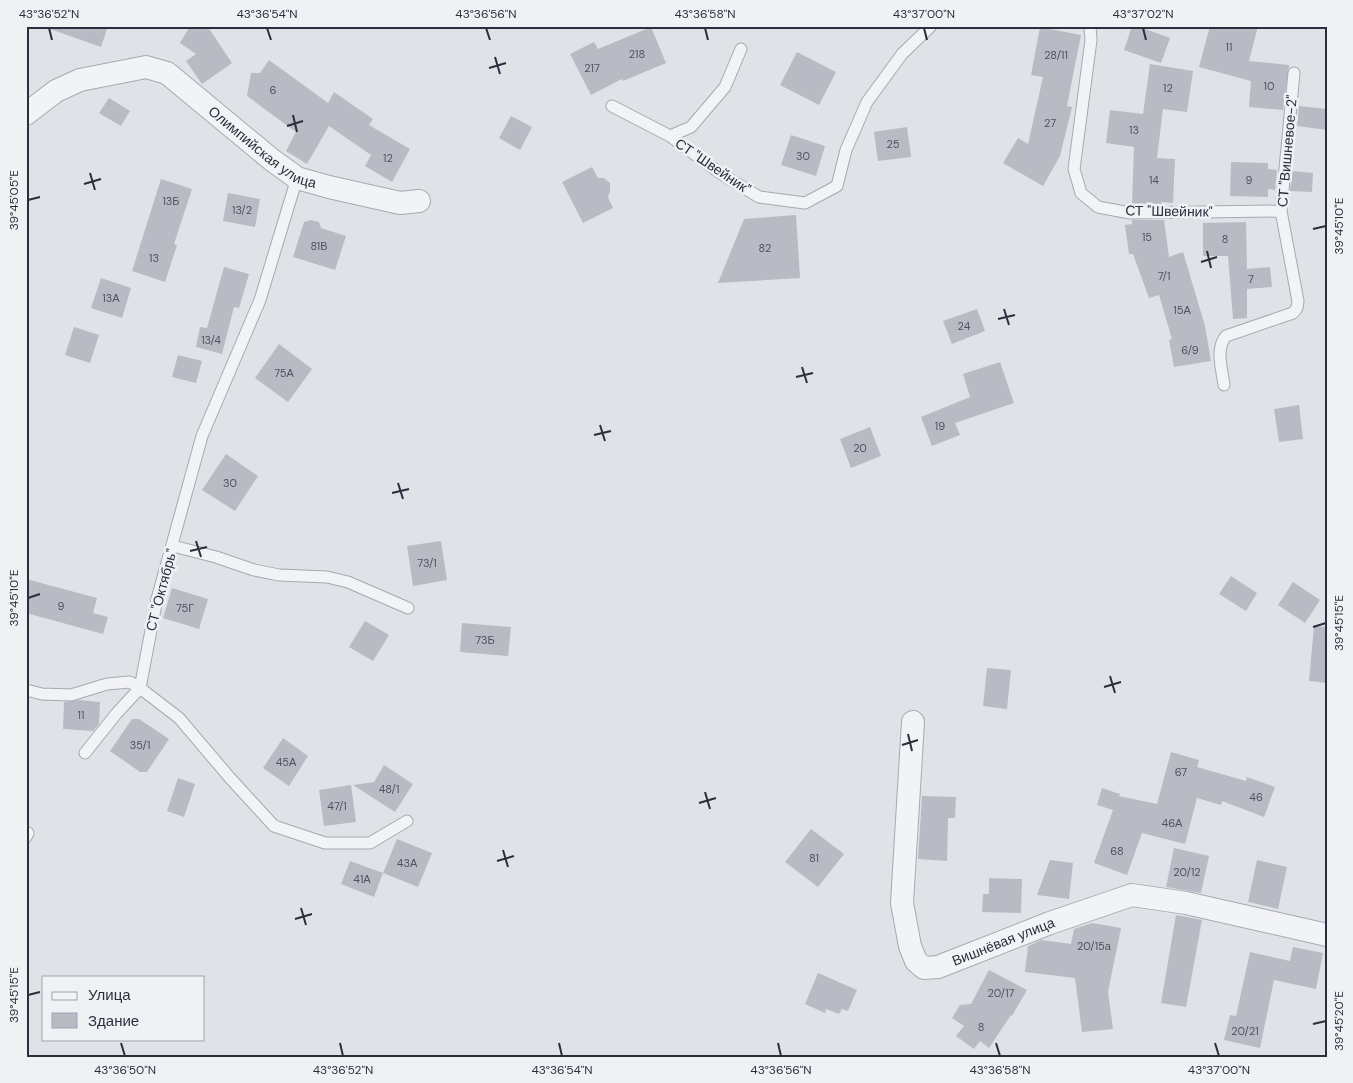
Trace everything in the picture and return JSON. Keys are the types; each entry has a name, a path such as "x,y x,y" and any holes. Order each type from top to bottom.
{"street":[{"name":"Олимпийская улица","path":"26,114 56,91 80,80 146,67 167,73 272,160 298,178 400,203 419,201"},
{"name":"Вишнёвая улица","path":"913,722 902,903 910,946 916,961 924,968 938,967 1050,923 1132,895 1186,903 1327,935"}],"lane":[{"name":"СТ \"Швейник\"","path":"612,106 670,136 720,173 760,197 805,203 837,186 846,150 868,102 902,54 931,26"},
{"name":"СТ \"Швейник\"","path":"1090,26 1091,40 1074,169 1081,192 1098,206 1130,213 1280,211"},
{"path":"670,136 691,127 725,87 741,49"},
{"name":"СТ \"Вишневое-2\"","path":"1224,385 1219,350 1226,336 1293,313 1297,308 1298,301 1280,211 1294,72"},
{"name":"СТ \"Октябрь\"","path":"140,688 157,599 202,436 260,300 298,178"},
{"path":"173,546 270,573 327,578 348,582 408,608"},
{"path":"26,690 42,694 71,695 108,684 130,682 179,718 274,826 325,843 370,843 407,821"},
{"path":"85,753 116,714 140,688"}],"building":[{"path":"50,26 108,26 101,47 50,29"},
{"path":"190,26 204,26 210,30 232,63 202,84 186,61 196,54 180,43"},
{"path":"1132,26 1137,26 1170,38 1161,63 1124,50"},
{"path":"1210,26 1258,26 1249,61 1289,65 1283,110 1249,107 1251,81 1199,67"},
{"path":"651,27 666,63 623,81 622,79 591,95 570,54 594,42 598,49"},
{"path":"1040,27 1081,35 1067,106 1072,107 1060,156 1043,186 1003,163 1018,138 1028,144 1043,77 1031,75"},
{"path":"797,52 836,72 819,105 780,85"},
{"path":"269,60 328,103 334,92 373,119 369,125 410,149 392,182 365,166 371,155 329,126 307,164 286,151 296,132 247,96 251,73 260,73"},
{"path":"1150,64 1193,71 1187,112 1163,109 1157,158 1175,159 1173,203 1161,202 1162,205 1132,205 1134,147 1106,143 1110,110 1143,114"},
{"path":"109,98 130,111 121,126 99,113"},
{"path":"1299,106 1327,109 1327,130 1297,126"},
{"path":"511,116 532,127 520,150 499,138"},
{"path":"907,127 911,157 878,161 874,132"},
{"path":"791,135 825,146 816,176 781,165"},
{"path":"1231,162 1268,163 1268,169 1277,170 1275,190 1268,189 1268,197 1230,196"},
{"path":"592,167 598,178 604,178 610,183 608,197 613,208 583,223 562,182"},
{"path":"1292,171 1313,173 1312,192 1290,191"},
{"path":"161,179 192,189 174,244 177,245 165,282 132,271"},
{"path":"228,193 260,199 255,227 223,221"},
{"path":"796,215 800,278 718,283 744,219"},
{"path":"311,220 319,222 321,228 346,236 335,270 293,257 304,222"},
{"path":"1132,220 1164,220 1169,257 1183,252 1205,326 1211,361 1174,367 1169,340 1172,339 1159,295 1149,298 1133,254 1129,254 1125,225 1132,224"},
{"path":"1246,222 1247,269 1270,267 1272,287 1247,289 1247,318 1233,319 1228,256 1203,256 1203,223"},
{"path":"224,267 249,274 239,308 234,307 222,354 196,347 200,327 207,328"},
{"path":"101,278 131,288 122,318 91,308"},
{"path":"977,309 985,331 952,344 943,321"},
{"path":"74,327 99,335 90,363 65,355"},
{"path":"279,344 312,369 288,402 255,378"},
{"path":"178,355 202,361 196,383 172,377"},
{"path":"1000,362 1014,403 955,423 960,435 932,446 921,417 970,397 963,374"},
{"path":"1299,405 1303,439 1279,442 1274,409"},
{"path":"870,427 881,456 851,468 840,439"},
{"path":"226,454 258,476 235,511 202,490"},
{"path":"441,541 447,580 413,586 407,546"},
{"path":"1231,576 1257,593 1246,611 1219,594"},
{"path":"26,579 97,598 93,613 108,617 103,634 26,613"},
{"path":"1293,582 1320,600 1305,623 1278,605"},
{"path":"172,588 208,599 199,629 163,618"},
{"path":"365,621 389,635 373,661 349,647"},
{"path":"462,623 511,627 508,656 460,652"},
{"path":"1314,626 1327,627 1327,683 1309,681"},
{"path":"987,668 1011,670 1007,709 983,706"},
{"path":"79,700 100,702 99,724 93,731 63,729 64,702"},
{"path":"132,719 139,719 169,739 147,772 140,772 110,751"},
{"path":"283,738 308,756 289,786 263,768"},
{"path":"1171,752 1199,760 1197,767 1246,781 1247,777 1275,787 1264,817 1222,801 1221,805 1197,798 1185,844 1142,833 1127,875 1094,863 1113,810 1097,805 1102,788 1120,794 1119,796 1157,804"},
{"path":"384,765 413,784 395,812 353,785 374,782"},
{"path":"178,778 195,784 184,817 167,811"},
{"path":"351,785 356,822 324,826 319,790"},
{"path":"922,796 956,797 955,818 948,818 947,861 918,859"},
{"path":"811,829 844,854 818,887 785,862"},
{"path":"397,839 432,853 418,887 383,873"},
{"path":"1174,848 1209,856 1201,893 1166,887"},
{"path":"1050,860 1073,863 1069,899 1037,895"},
{"path":"1257,860 1287,867 1278,909 1248,902"},
{"path":"350,861 383,873 374,897 341,884"},
{"path":"989,878 1022,879 1021,913 982,912 983,894 989,894"},
{"path":"1176,915 1202,920 1186,1007 1161,1003"},
{"path":"1092,923 1121,928 1108,992 1113,1029 1082,1032 1075,978 1025,972 1028,946 1041,940 1071,944 1074,929"},
{"path":"1293,947 1323,953 1316,989 1274,980 1260,1048 1224,1040 1230,1015 1236,1016 1250,952 1290,961"},
{"path":"989,970 1027,990 1012,1016 989,1048 980,1041 974,1049 956,1036 964,1026 952,1018 960,1005 971,1004"},
{"path":"818,973 857,990 848,1011 842,1009 839,1014 826,1009 825,1013 805,1004"}]}
